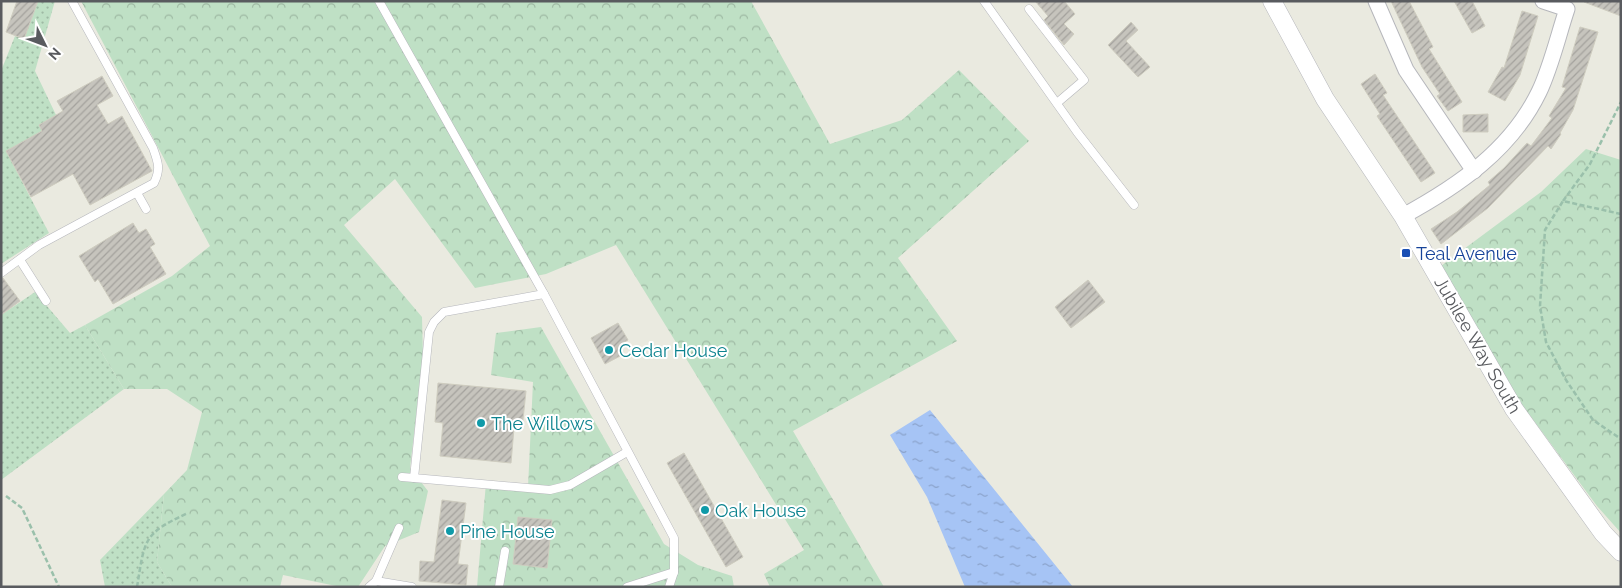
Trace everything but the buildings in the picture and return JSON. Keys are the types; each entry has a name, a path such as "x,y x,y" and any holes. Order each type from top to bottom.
{"street":[{"name":"Jubilee Way South","path":"1272,1 1325,99 1404,216 1514,409 1603,533 1621,552"},
{"path":"1376,1 1406,70 1474,171"},
{"path":"1404,216 1435,199 1474,171 1496,152 1521,123 1540,91 1567,9 1543,1"}],"lane":[{"path":"1,273 39,245 154,184 160,167 72,1"},
{"path":"379,1 544,294 674,538 674,572 669,587"},
{"path":"984,1 1057,103 1134,205"},
{"path":"1029,9 1084,80 1057,103"},
{"path":"137,193 146,209"},
{"path":"20,260 46,301"},
{"path":"414,478 429,332 434,322 444,312 544,294"},
{"path":"402,477 550,490 570,484 627,452"},
{"path":"369,587 376,580 399,528"},
{"path":"499,587 505,551"},
{"path":"627,587 674,572"},
{"path":"376,580 412,587"}],"path":[{"path":"1621,102 1590,164 1563,201 1546,230 1543,248 1540,306 1546,342 1566,380 1593,420 1621,439"},
{"path":"1563,201 1621,214"},
{"path":"6,496 22,508 59,587"},
{"path":"137,587 144,545 160,527 188,512"}],"green space":[{"path":"38,1 55,1 35,71 56,115 39,125 54,151 42,158 30,138 6,151 49,233 1,264 1,71 15,36 24,39"},
{"path":"81,1 751,1 830,144 902,120 959,70 1029,141 898,258 957,341 793,431 884,587 770,587 764,574 804,550 616,245 546,274 475,288 395,179 344,225 422,317 423,357 410,468 428,491 419,532 385,546 358,587 341,587 283,575 280,587 172,587 157,562 164,494 187,470 202,412 167,389 124,389 85,325 172,276 210,246"},
{"path":"1586,149 1621,160 1621,533 1597,506 1517,398 1441,266 1541,192"},
{"path":"35,292 70,333 85,325 124,389 1,480 1,315"},
{"path":"541,327 664,544 698,565 732,576 734,587 477,587 486,483 528,487 533,382 491,375 496,333"},
{"path":"164,494 157,562 172,587 105,587 100,560"}],"water":[{"path":"930,410 1073,587 965,587 927,497 890,435"}],"place":[{"name":"Teal Avenue","path":"1406,253"},
{"name":"Cedar House","path":"609,350"},
{"name":"The Willows","path":"481,423"},
{"name":"Oak House","path":"705,510"},
{"name":"Pine House","path":"450,531"}]}
